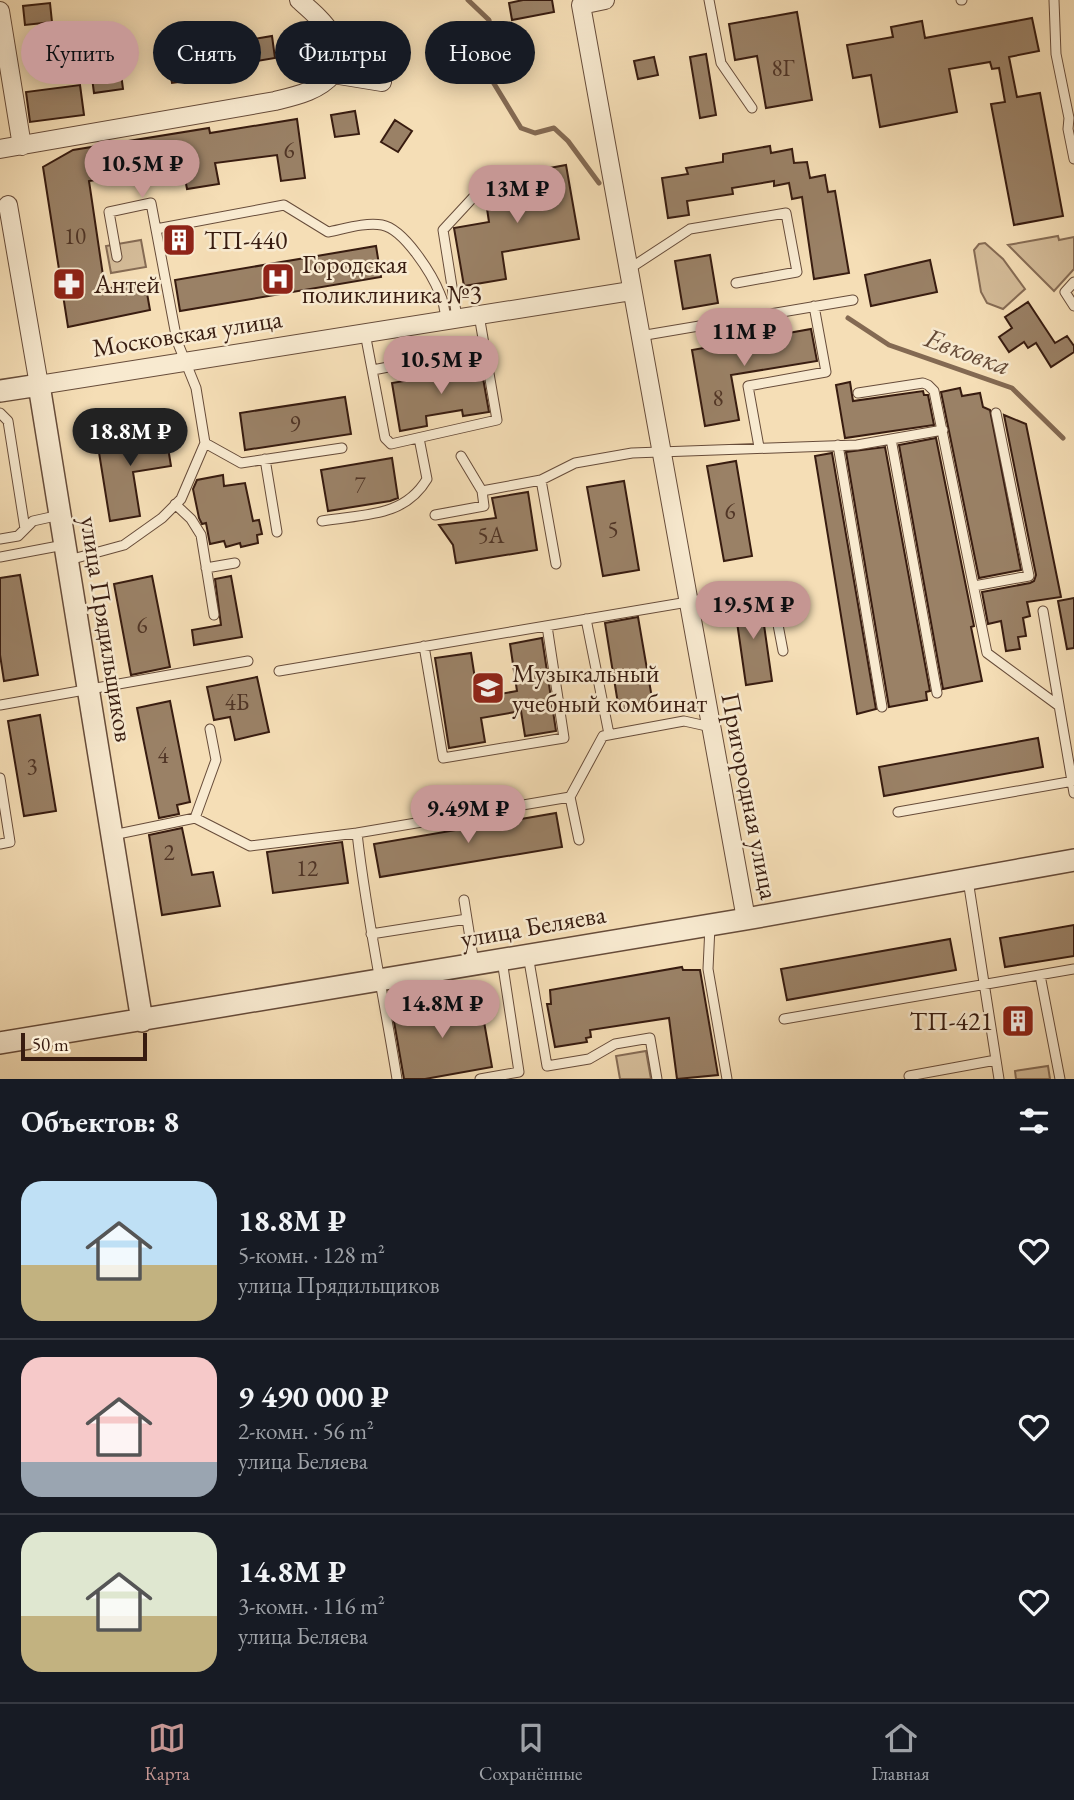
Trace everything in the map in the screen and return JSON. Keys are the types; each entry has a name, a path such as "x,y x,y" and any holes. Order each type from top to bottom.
{"street":[{"path":"299,0 323,21"},
{"name":"Пригородная улица","path":"606,0 581,5 746,919"},
{"path":"0,11 22,146"},
{"path":"0,149 275,101 307,92 321,84"},
{"name":"улица Прядильщиков","path":"8,205 142,1021"},
{"name":"Московская улица","path":"0,391 631,291"},
{"name":"улица Беляева","path":"0,1043 746,919 1074,860"}],"lane":[{"path":"709,0 721,63 752,108"},
{"path":"1054,0 1056,54 1072,117 1068,129 1074,159"},
{"path":"452,319 443,230 492,177"},
{"path":"0,556 66,553 124,545 162,518 181,499 205,443 195,388 177,341 151,203 109,212 117,257"},
{"path":"156,229 284,205 328,232 384,225 401,236 430,275 452,319"},
{"path":"627,270 690,229 786,214 797,272 736,283"},
{"path":"1074,282 1065,292 1074,306"},
{"path":"640,336 853,300"},
{"path":"758,447 748,386 826,372 814,306"},
{"path":"365,333 386,441 391,444 497,420 479,315"},
{"path":"373,370 485,348"},
{"path":"858,393 923,383 936,395 987,653 1059,706"},
{"path":"0,413 8,421 25,528"},
{"path":"974,586 1028,576 996,413"},
{"path":"482,491 541,480 575,463 632,453 838,445 943,430"},
{"path":"322,521 395,509 419,493 427,479 419,438"},
{"path":"891,439 937,693"},
{"path":"205,443 241,463 342,448"},
{"path":"838,445 882,707"},
{"path":"435,515 484,506 482,491 461,456"},
{"path":"265,459 277,532"},
{"path":"541,480 556,564"},
{"path":"175,504 191,519 201,535 214,615"},
{"path":"0,539 18,536 33,521 60,516"},
{"path":"206,568 235,563"},
{"path":"278,671 771,588 783,651"},
{"path":"1043,611 1074,793"},
{"path":"586,619 609,734"},
{"path":"424,646 443,758 564,738 547,626"},
{"path":"0,705 248,661"},
{"path":"579,840 570,797 603,736 684,721 711,727"},
{"path":"195,818 216,760 210,729"},
{"path":"0,778 10,842 0,844"},
{"path":"898,812 1073,782"},
{"path":"111,835 195,818 250,846 357,833 570,797"},
{"path":"357,833 363,896 381,980 397,1079"},
{"path":"968,879 999,1079"},
{"path":"464,900 475,964"},
{"path":"371,934 467,919"},
{"path":"710,925 708,969 727,1079"},
{"path":"528,955 547,1066 589,1059 615,1044 650,1038 657,1079"},
{"path":"480,1079 519,1072 502,960"},
{"path":"784,1019 1074,969"},
{"path":"1040,975 1060,1079"},
{"path":"909,1076 996,1060"}],"shaded area":[{"path":"1058,236 1059,240 1074,237 1074,269 1054,291 1008,245"},
{"path":"141,240 146,267 111,273 106,246"},
{"path":"985,243 1003,259 1025,289 1003,309 987,303 981,292 974,250 979,244"},
{"path":"646,1051 651,1079 620,1079 616,1056"},
{"path":"1048,1066 1050,1079 1016,1079 1015,1071"}],"building":[{"path":"552,0 554,12 512,20 509,3"},
{"path":"50,3 52,21 25,21 23,6"},
{"path":"797,12 812,100 766,108 757,56 735,60 729,24"},
{"path":"1032,18 1039,51 1009,57 1017,97 1040,93 1063,216 1014,225 991,104 1005,102 999,68 992,69 990,62 949,69 957,112 880,127 871,75 853,78 847,45 893,37 891,27 922,21 925,38"},
{"path":"272,36 275,58 261,60 261,38"},
{"path":"706,54 716,115 700,118 690,57"},
{"path":"654,57 658,75 638,79 634,61"},
{"path":"93,84 122,84 123,89 94,93"},
{"path":"80,85 84,115 30,122 26,92"},
{"path":"355,111 359,134 335,137 331,115"},
{"path":"297,119 305,178 281,181 277,155 215,163 219,184 187,189 183,167 89,181 105,289 145,282 150,310 68,327 43,167 73,150 209,128 210,133"},
{"path":"395,120 412,131 398,152 381,142"},
{"path":"770,146 771,153 792,149 794,163 807,162 810,178 825,175 828,192 835,191 849,273 814,279 802,197 792,199 789,183 774,186 774,181 732,188 733,194 687,201 689,215 668,218 662,178 688,174 686,168 723,162 723,154"},
{"path":"566,165 579,239 502,252 506,279 464,286 454,228 489,222 485,195 489,191 535,184 533,171"},
{"name":"ТП-440","path":"189,230 192,245 169,249 166,234"},
{"name":"Городская поликлиника №3","path":"376,246 381,277 180,311 175,280"},
{"path":"710,255 718,303 683,309 675,261"},
{"path":"930,260 937,292 871,306 865,275"},
{"path":"1028,302 1055,343 1067,336 1074,346 1074,352 1051,367 1036,343 1028,348 1024,342 1009,352 999,337 1012,328 1005,317"},
{"path":"811,329 817,361 731,375 739,420 705,426 692,350"},
{"path":"480,361 489,412 463,416 462,410 426,416 427,426 400,431 392,383 457,372 456,365"},
{"path":"850,382 853,401 923,391 924,395 928,395 934,425 845,438 836,385"},
{"path":"960,388 962,396 980,393 983,407 990,410 1021,570 979,578 941,392"},
{"path":"345,397 351,434 245,450 240,413"},
{"path":"1004,415 1026,424 1061,597 1027,602 1030,616 1023,618 1026,636 1018,637 1020,649 1006,651 1001,621 988,624 982,592 1030,583 1036,575"},
{"path":"165,429 171,466 133,472 140,516 110,521 97,440"},
{"path":"936,438 974,626 971,627 982,681 943,689 899,445"},
{"path":"885,447 930,691 926,692 927,700 889,707 846,452"},
{"path":"832,453 876,709 857,714 815,456"},
{"path":"392,458 398,498 328,511 321,470"},
{"path":"736,461 752,556 724,561 707,466"},
{"path":"223,475 224,486 245,483 253,521 259,520 262,534 257,535 258,543 241,547 240,543 226,547 224,541 210,544 206,523 202,524 199,518 193,489 197,480"},
{"path":"624,481 639,570 603,576 587,487"},
{"path":"528,492 537,550 456,563 453,545 439,525 496,518 492,498"},
{"path":"20,575 38,675 4,681 0,655 0,578"},
{"path":"152,576 170,667 131,675 114,584"},
{"path":"231,576 242,637 194,645 192,630 221,625 215,579"},
{"path":"760,597 772,681 746,685 734,601"},
{"path":"1074,598 1074,648 1067,649 1058,601"},
{"path":"638,617 653,704 619,710 605,623"},
{"path":"542,638 556,731 525,736 521,711 481,718 485,742 449,748 435,658 471,653 478,698 517,691 510,644"},
{"path":"257,677 269,732 235,740 230,717 214,720 207,687"},
{"path":"170,701 190,802 177,805 179,814 159,818 137,708"},
{"path":"40,715 56,811 24,816 8,721"},
{"path":"1038,738 1043,767 884,796 879,767"},
{"path":"556,813 562,847 380,877 374,844"},
{"path":"182,828 192,875 213,872 220,906 162,915 149,835"},
{"path":"342,842 348,883 273,893 267,852"},
{"path":"1074,925 1074,956 1005,967 1000,938"},
{"path":"950,939 956,970 787,1000 781,969"},
{"path":"682,967 683,970 700,970 718,1075 677,1079 669,1018 590,1030 591,1037 586,1038 587,1042 555,1047 547,1004 551,1004 550,990"},
{"path":"480,999 492,1067 425,1079 404,1079 392,1010 417,1006 418,1010"},
{"name":"ТП-421","path":"1023,1008 1027,1031 1014,1033 1010,1011"}],"waterway":[{"name":"Евковка","path":"468,0 489,20 494,52 493,82 521,128 535,133 554,128 568,141 599,183"},
{"name":"Евковка","path":"848,318 889,345 1012,388 1063,438"}],"place":[{"name":"ТП-440","path":"179,240"},
{"name":"Городская поликлиника №3","path":"278,279"},
{"name":"Антей","path":"69,284"},
{"name":"Музыкальный учебный комбинат","path":"488,688"},
{"name":"ТП-421","path":"1018,1021"}]}
